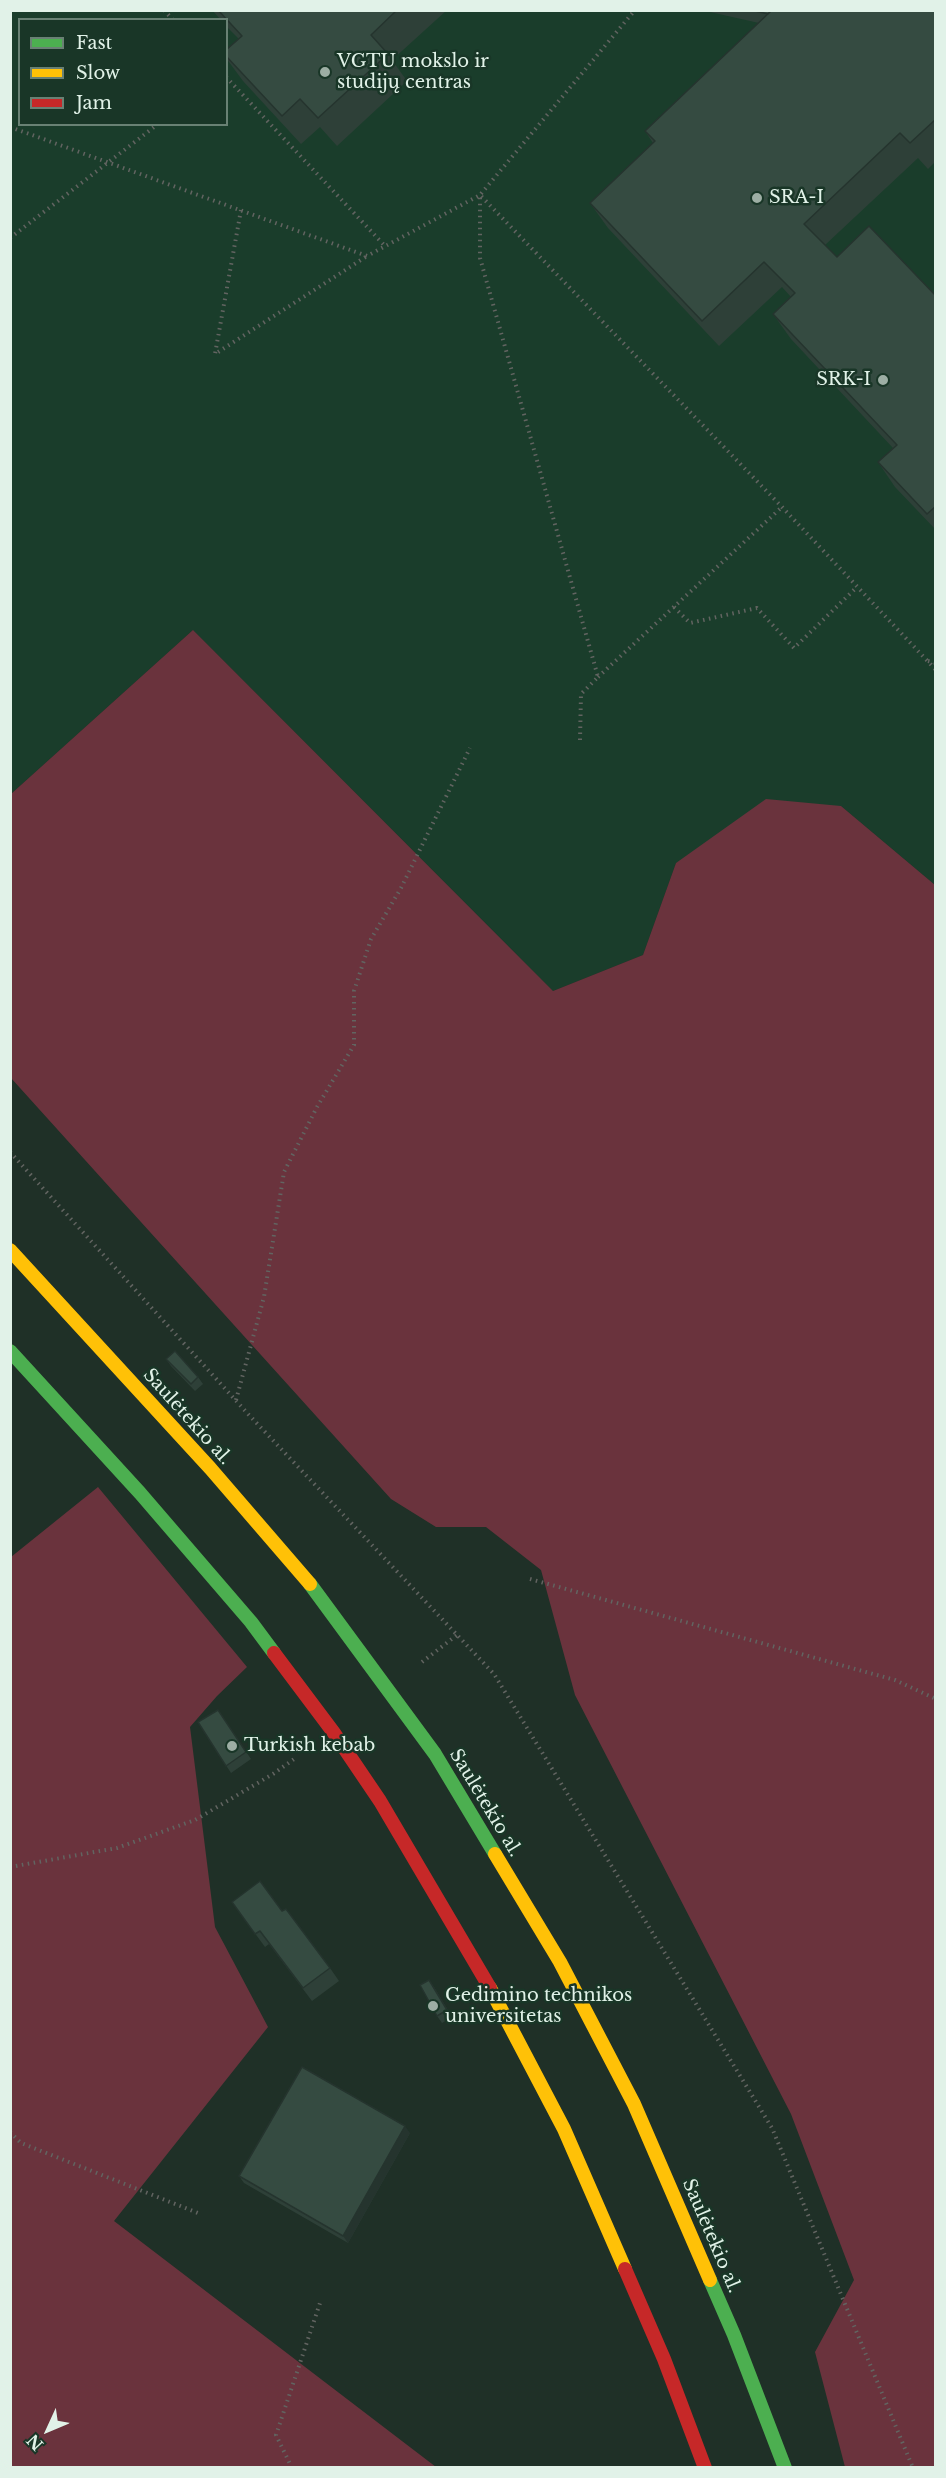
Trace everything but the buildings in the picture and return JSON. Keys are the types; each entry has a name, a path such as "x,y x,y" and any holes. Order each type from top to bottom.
{"main road":[{"name":"Saulėtekio al.","path":"10,1250 210,1468 314,1588 435,1754 560,1962 634,2104 734,2335 785,2468"},
{"path":"10,1351 140,1493 251,1622 334,1732 380,1801 489,1986 564,2129 664,2359 705,2468"}],"path":[{"path":"241,210 215,354 367,256 480,195 634,10"},
{"path":"228,79 385,246"},
{"path":"10,238 155,126"},
{"path":"10,128 367,256"},
{"path":"480,195 936,670"},
{"path":"480,195 480,258 598,677"},
{"path":"580,741 581,694 782,507"},
{"path":"674,607 690,623 757,608 794,648 857,587"},
{"path":"927,661 936,663"},
{"path":"236,1400 264,1297 284,1172 317,1107 354,1045 354,991 370,939 401,888 470,748"},
{"path":"10,1152 236,1400 494,1674 772,2128 913,2468"},
{"path":"530,1579 894,1680 936,1700"},
{"path":"388,1688 457,1635"},
{"path":"10,1867 117,1848 195,1820 273,1774 334,1732"},
{"path":"10,2132 21,2143 198,2213"},
{"path":"292,2468 276,2435 321,2300"}],"shaded area":[{"path":"11,11 935,11 935,885 841,806 676,863 643,955 553,991 193,630 11,794"},
{"path":"193,630 553,991 643,955 676,863 766,799 841,806 935,885 935,2467 845,2467 815,2352 854,2280 791,2114 575,1695 541,1570 486,1527 436,1527 391,1499 11,1078 11,794"},
{"path":"98,1487 247,1667 190,1727 215,1927 268,2027 114,2221 436,2467 11,2467 11,1557"}],"traffic: fast":[{"path":"10,1351 140,1493 251,1622 274,1653"},
{"path":"310,1584 435,1754 495,1854"},
{"path":"710,2280 734,2335 785,2468"}],"traffic: slow":[{"path":"10,1250 210,1468 310,1584"},
{"path":"495,1854 560,1962 634,2104 710,2280"},
{"path":"490,1988 564,2129 625,2269"}],"traffic: jam":[{"path":"274,1653 334,1733 380,1801 490,1988"},
{"path":"625,2269 664,2359 705,2468"}],"place":[{"name":"VGTU mokslo ir studijų centras","path":"325,72"},
{"name":"SRA-I","path":"757,198"},
{"name":"SRK-I","path":"883,380"},
{"name":"Turkish kebab","path":"232,1746"},
{"name":"Gedimino technikos universitetas","path":"433,2006"}]}
